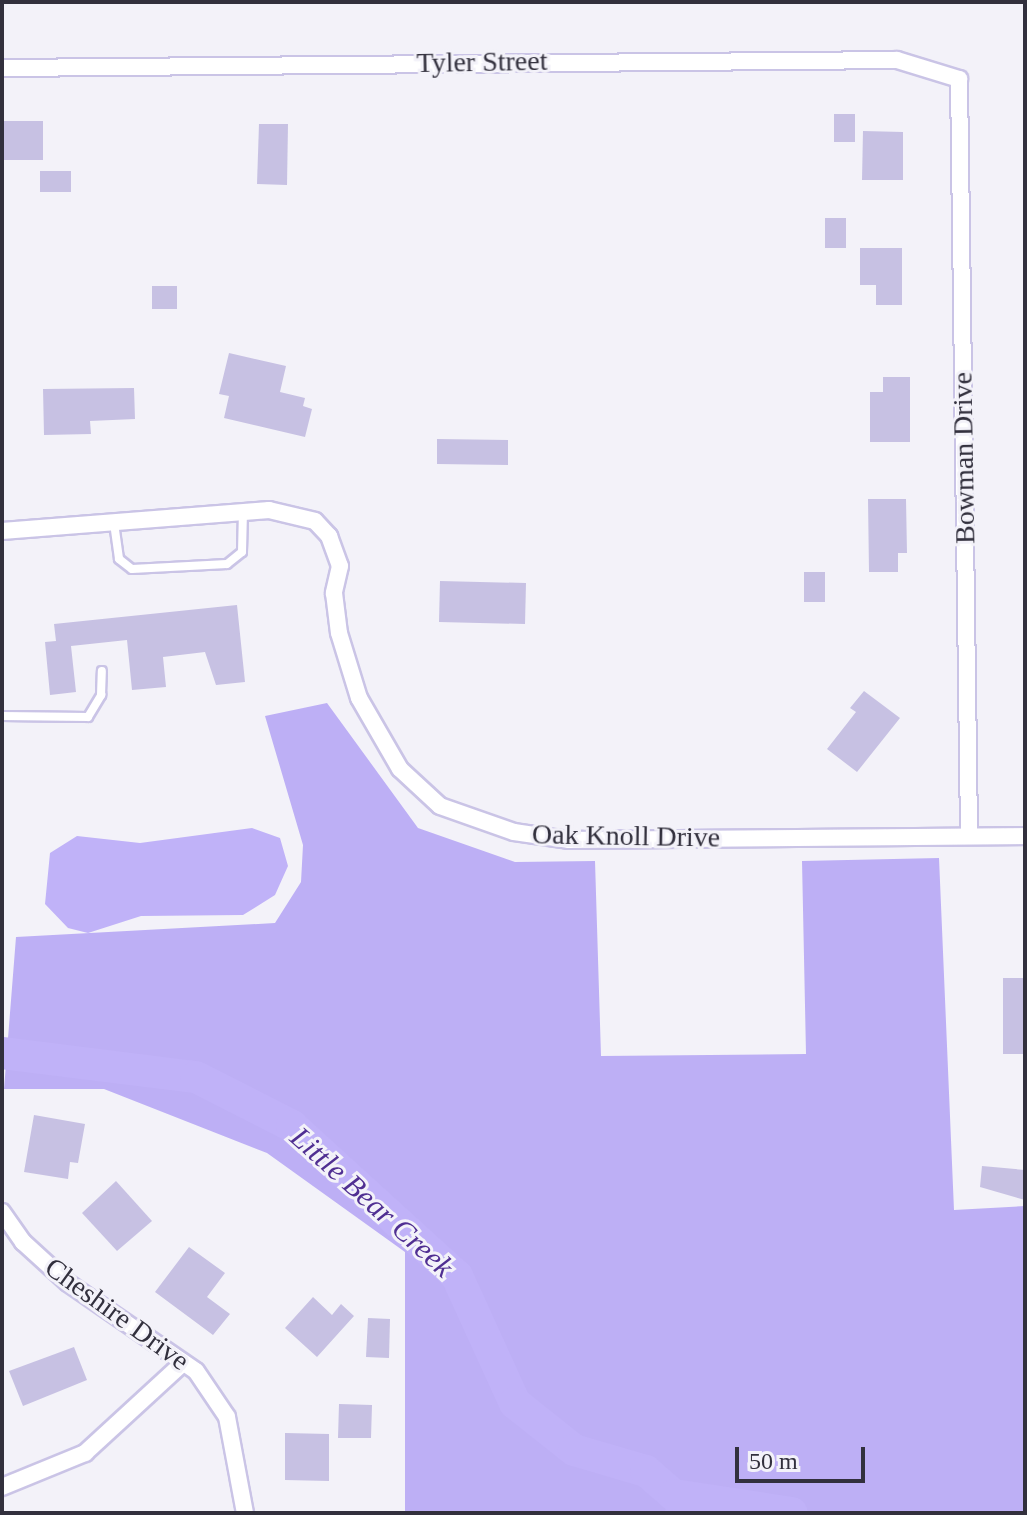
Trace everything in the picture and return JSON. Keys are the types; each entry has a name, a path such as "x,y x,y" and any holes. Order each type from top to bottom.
{"street":[{"name":"Tyler Street","path":"2,68 835,59 897,60 959,79"},
{"name":"Bowman Drive","path":"959,79 969,836"},
{"name":"Oak Knoll Drive","path":"2,531 243,512 299,514 329,536 340,566 334,593 339,633 359,698 400,769 440,806 514,832 569,840 1025,836"},
{"name":"Cheshire Drive","path":"2,1212 55,1272 183,1363 227,1417 245,1513"},
{"path":"2,1487 85,1453 183,1363"}],"lane":[{"path":"114,522 119,559 145,570 238,558 243,512"},
{"path":"2,716 88,717 101,695 102,671"}],"shaded area":[{"path":"327,703 418,828 515,862 595,861 601,1056 806,1054 802,861 939,858 954,1210 1025,1206 1025,1513 405,1513 405,1252 267,1153 104,1089 4,1089 16,937 275,923 301,882 303,845 265,716"},
{"path":"252,828 280,838 288,866 275,895 243,915 141,916 88,933 68,928 45,904 50,853 77,836 140,843"}],"building":[{"path":"834,114 855,114 855,142 834,142"},
{"path":"2,121 43,121 43,160 2,160"},
{"path":"259,124 288,124 287,185 257,184"},
{"path":"863,131 903,132 903,180 862,180"},
{"path":"40,171 71,171 71,192 40,192"},
{"path":"825,218 846,218 846,248 825,248"},
{"path":"860,248 902,248 902,305 876,305 876,285 860,285"},
{"path":"152,286 177,286 177,309 152,309"},
{"path":"229,353 286,366 280,392 305,398 303,406 312,409 305,437 224,418 229,396 219,394"},
{"path":"883,377 910,377 910,442 870,442 870,392 883,392"},
{"path":"134,388 135,419 90,421 91,434 44,435 43,389"},
{"path":"437,439 508,440 508,465 437,464"},
{"path":"868,499 906,499 907,553 898,553 898,572 869,572"},
{"path":"804,572 825,572 825,602 804,602"},
{"path":"440,581 526,583 525,624 439,622"},
{"path":"237,605 245,682 216,685 205,652 163,657 166,687 132,690 127,640 71,646 76,692 50,695 45,642 56,641 54,624"},
{"path":"864,691 900,718 857,772 827,749 856,712 850,708"},
{"path":"1003,978 1025,978 1025,1054 1003,1054"},
{"path":"34,1115 85,1124 78,1163 70,1162 68,1179 24,1172"},
{"path":"982,1166 1025,1170 1025,1200 980,1187"},
{"path":"116,1181 152,1221 117,1251 82,1213"},
{"path":"189,1247 225,1273 207,1297 230,1314 213,1335 155,1292"},
{"path":"313,1297 332,1315 341,1304 354,1316 317,1357 285,1328"},
{"path":"368,1318 390,1319 389,1358 366,1357"},
{"path":"74,1347 87,1380 23,1406 9,1371"},
{"path":"339,1404 372,1405 371,1438 338,1438"},
{"path":"285,1433 329,1434 329,1481 285,1480"}],"waterway":[{"name":"Little Bear Creek","path":"2,1053 196,1077 292,1126 457,1276 515,1403 574,1450 646,1471 674,1495 792,1513"},
{"path":"666,1513 674,1495"}]}
